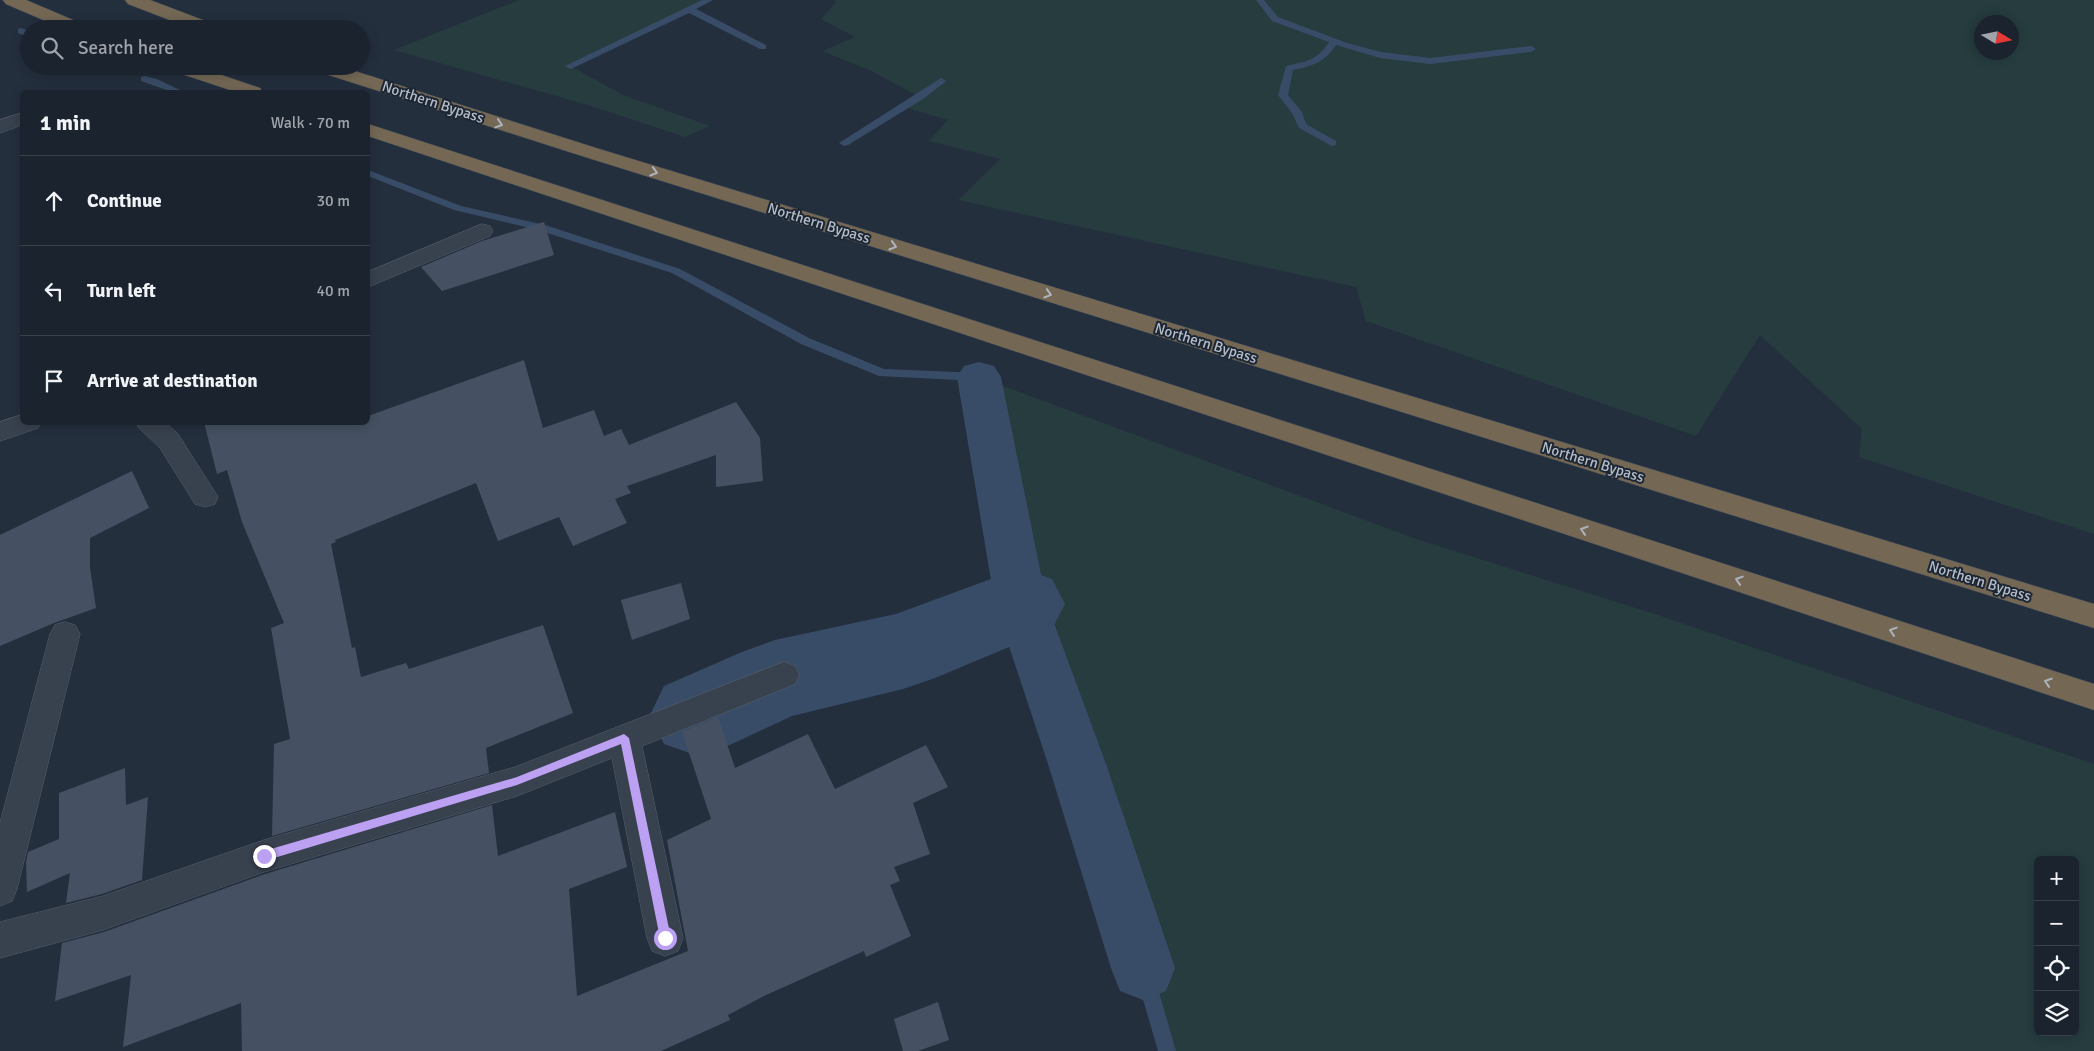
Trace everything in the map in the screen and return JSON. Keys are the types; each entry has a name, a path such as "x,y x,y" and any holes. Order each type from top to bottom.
{"highway":[{"path":"12,0 58,20"},
{"path":"134,0 186,20"},
{"path":"203,75 247,90"},
{"name":"Northern Bypass","path":"347,75 589,152 2094,616"},
{"path":"370,131 2094,697"}],"street":[{"path":"0,127 20,120"},
{"path":"370,279 482,231"},
{"path":"0,432 20,425"},
{"path":"151,425 169,441 204,497"},
{"path":"0,889 65,634"},
{"path":"0,940 104,913 264,856 517,781 784,675"},
{"path":"624,738 665,938"}],"green space":[{"path":"519,0 709,0 570,66 623,95 710,126 685,137 588,105 394,50"},
{"path":"833,0 2094,0 2094,534 1859,457 1862,429 1760,335 1696,436 1366,321 1356,287 958,200 1000,159 929,141 948,120 907,108 920,97 869,70 822,51 855,37 821,19 836,2"},
{"path":"979,377 1419,540 1658,615 2094,764 2094,1051 1167,1051 1143,968 1077,764"}],"building":[{"path":"544,222 554,255 442,291 421,267 482,241"},
{"path":"524,360 543,428 594,410 604,436 621,429 629,445 736,402 760,438 763,481 716,487 716,455 627,486 631,493 615,499 627,523 573,546 559,517 498,541 476,483 335,540 336,542 331,544 352,648 355,647 361,677 406,663 409,669 543,625 573,713 486,748 489,773 272,836 274,744 290,739 271,628 284,623 242,522 227,470 217,474 205,425 370,425 370,415"},
{"path":"132,471 149,508 90,538 90,568 96,608 54,623 0,646 0,535"},
{"path":"681,583 690,619 632,640 621,600"},
{"path":"718,717 735,768 808,734 835,789 926,745 948,787 913,803 930,854 894,867 900,881 890,885 911,936 866,957 864,951 764,996 728,1015 730,1020 661,1051 242,1051 241,1003 123,1047 131,975 55,1001 62,943 104,932 265,874 492,805 498,856 615,812 627,867 569,889 577,996 688,951 667,840 711,819 682,732"},
{"path":"125,768 126,805 148,797 142,880 102,894 66,903 70,873 27,892 26,862 28,852 59,839 59,793"},
{"path":"938,1002 949,1040 918,1051 903,1051 894,1019"}],"waterway":[{"path":"690,9 709,0"},
{"path":"1260,0 1275,19 1334,41"},
{"path":"570,66 690,9"},
{"path":"690,9 763,47"},
{"path":"1332,143 1302,126 1297,112 1283,95 1288,80 1289,68 1316,61 1325,54 1334,41"},
{"path":"1334,41 1380,55 1430,61 1531,49"},
{"path":"144,79 154,81 174,90"},
{"path":"844,143 920,97 941,81"},
{"path":"370,174 458,208 541,227 676,271 805,341 883,373 979,377"},
{"path":"979,377 1021,604 1077,764 1143,968"},
{"path":"698,715 775,680 903,651 1021,604"},
{"path":"1143,968 1167,1051"}],"route":[{"path":"264,856 517,781 624,738 665,938"}]}
